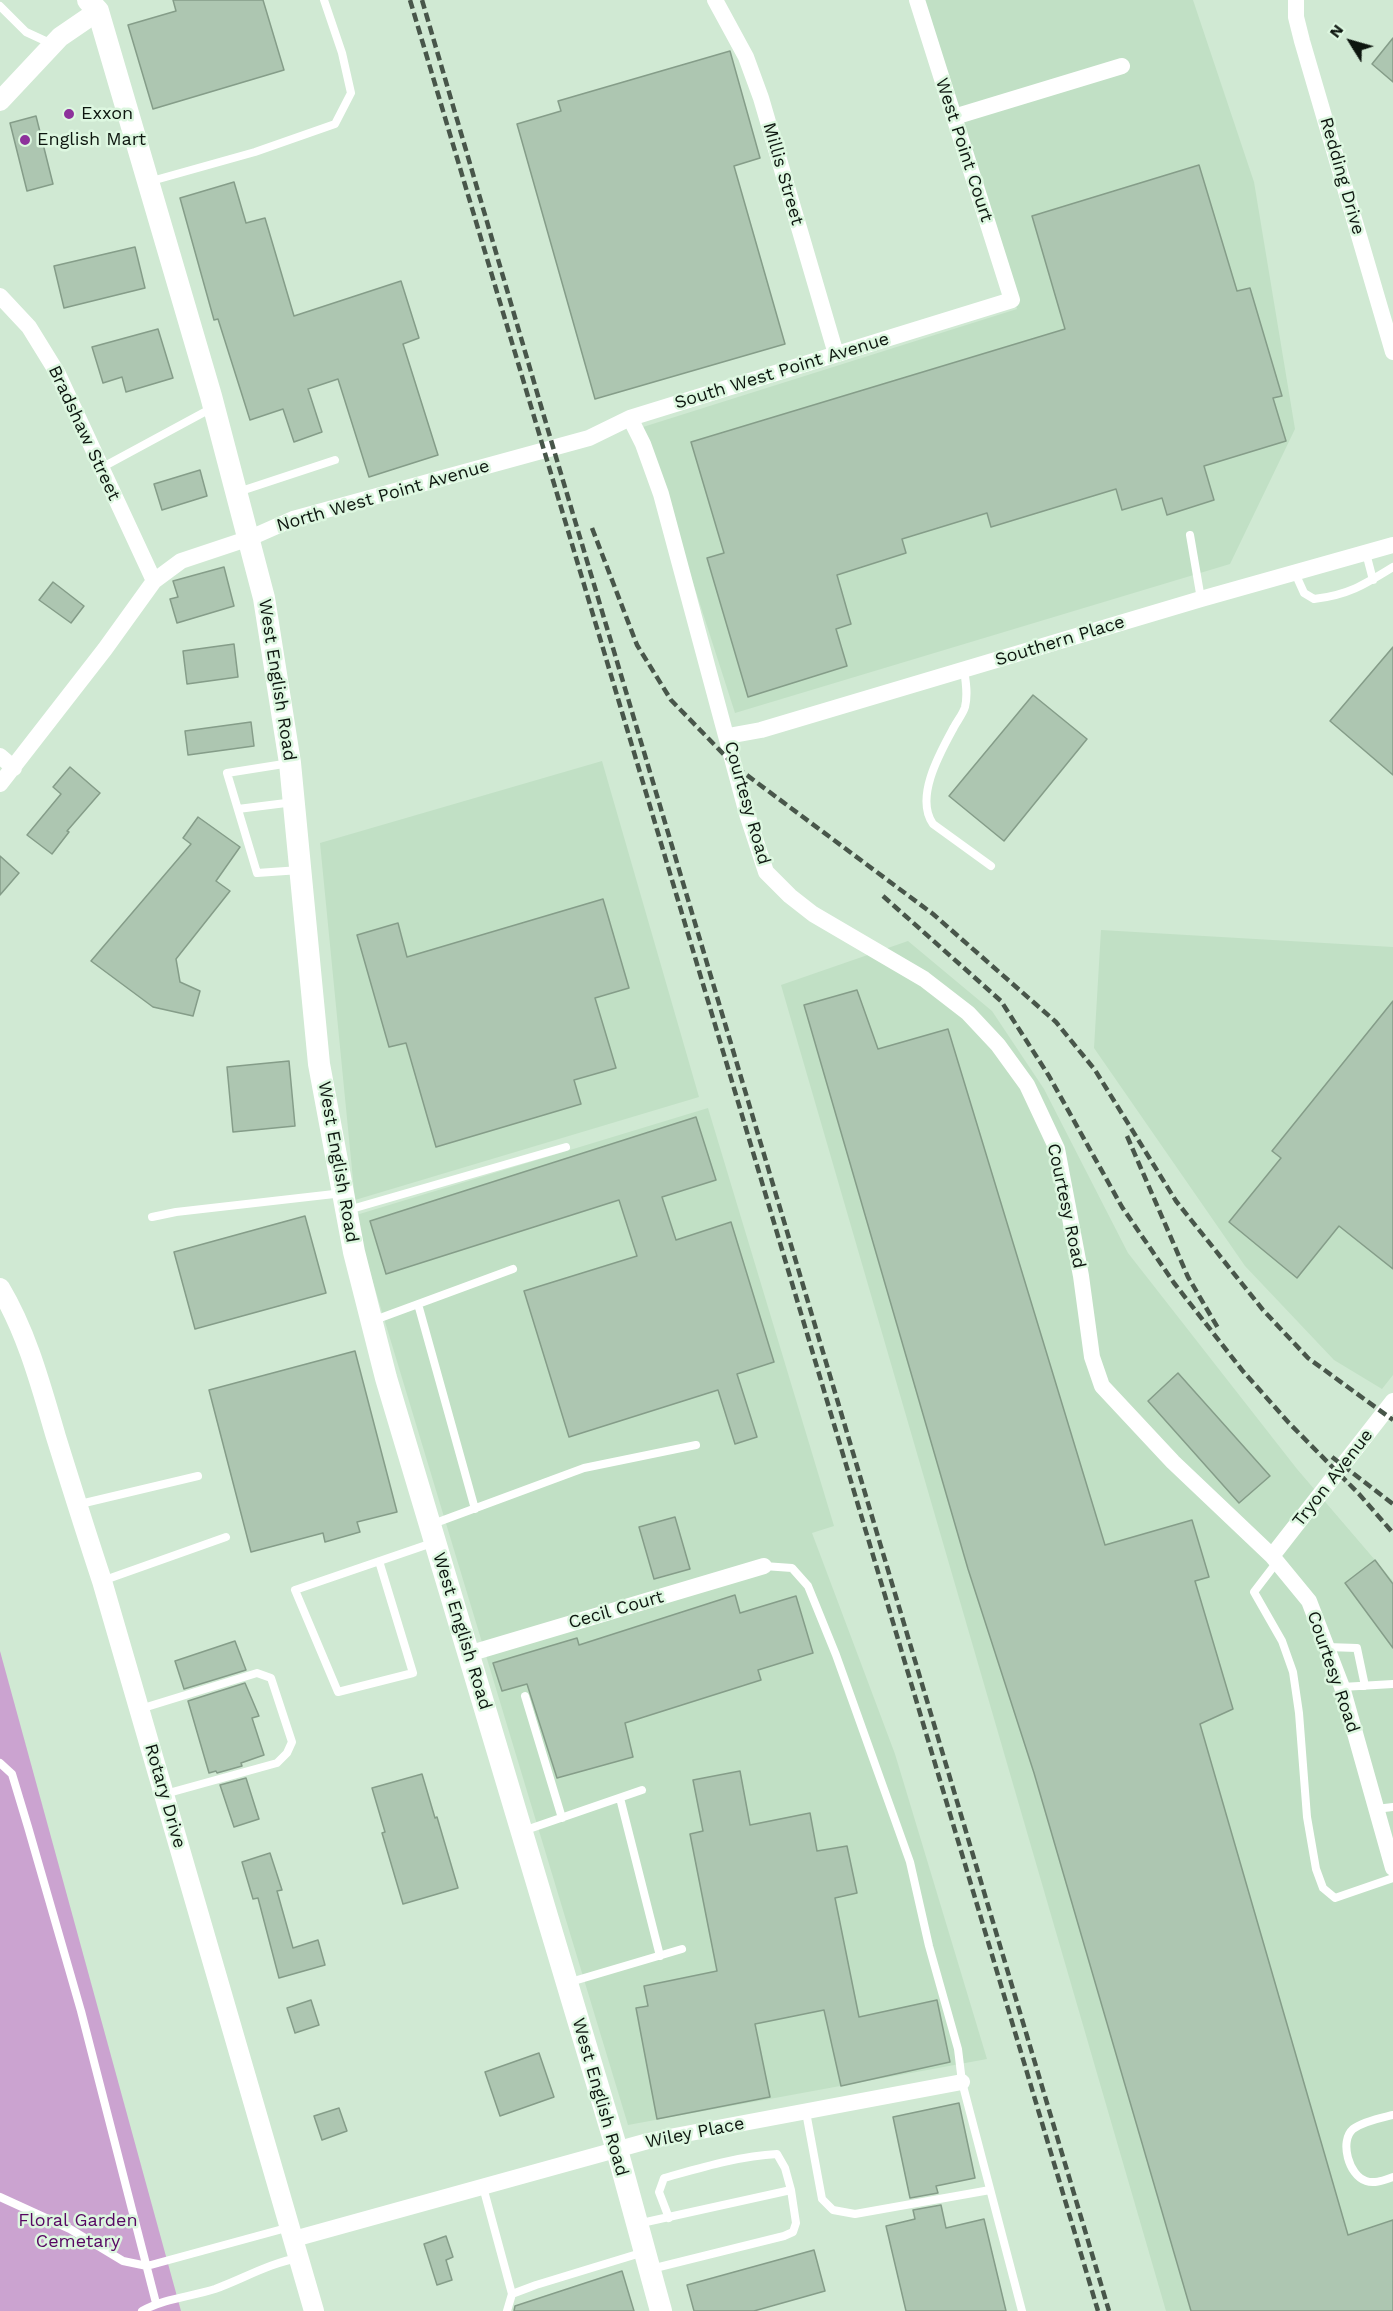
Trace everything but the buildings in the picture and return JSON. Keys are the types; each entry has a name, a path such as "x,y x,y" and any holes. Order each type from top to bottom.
{"main road":[{"name":"West English Road","path":"95,4 214,406 264,598 290,763 320,1064 354,1252 386,1378 617,2150 661,2311"}],"street":[{"name":"Millis Street","path":"715,0 746,57 761,98 836,354"},
{"name":"West Point Court","path":"917,0 1012,300"},
{"name":"Redding Drive","path":"1296,0 1296,16 1302,41 1393,352"},
{"path":"0,101 95,4"},
{"path":"954,117 1122,66"},
{"name":"Bradshaw Street","path":"0,296 28,327 58,374 154,581"},
{"name":"South West Point Avenue","path":"554,447 589,438 630,418 1012,300"},
{"name":"Courtesy Road","path":"630,418 643,444 661,494 728,736 747,814 766,872 790,896 813,914 924,979 968,1013 999,1045 1027,1085 1057,1149 1081,1276 1092,1357 1102,1386 1173,1462 1275,1559 1309,1601 1385,1808 1393,1868"},
{"name":"North West Point Avenue","path":"0,784 105,649 154,581 181,561 250,538 293,519 554,447"},
{"name":"Southern Place","path":"728,736 761,730 1201,599 1393,545"},
{"path":"0,756 14,768"},
{"name":"Rotary Drive","path":"0,1287 23,1336 39,1380 102,1581 314,2311"},
{"name":"Tryon Avenue","path":"1275,1559 1393,1401"},
{"name":"Cecil Court","path":"468,1654 764,1566"},
{"name":"Wiley Place","path":"295,2241 648,2141 962,2082"}],"lane":[{"path":"148,182 255,152 335,124 351,93 342,53 324,0"},
{"path":"0,6 26,32 54,45"},
{"path":"102,468 214,406"},
{"path":"237,492 335,460"},
{"path":"1190,535 1201,599"},
{"path":"1366,553 1373,580"},
{"path":"1295,573 1304,592 1314,599 1340,596 1373,580 1393,567"},
{"path":"964,670 967,687 965,707 936,759 927,799 928,813 933,824 991,866"},
{"path":"290,763 227,773 256,873 301,870"},
{"path":"237,808 294,802"},
{"path":"152,1217 288,1197 345,1201 566,1147"},
{"path":"372,1321 513,1269"},
{"path":"418,1304 475,1509"},
{"path":"379,1561 412,1673 338,1692 295,1590 379,1561 433,1534 475,1509 584,1468 696,1445"},
{"path":"76,1504 198,1476"},
{"path":"102,1581 226,1537"},
{"path":"1275,1559 1254,1592 1282,1641 1293,1672 1299,1713 1307,1817 1316,1869 1323,1888 1335,1898 1393,1878"},
{"path":"764,1566 792,1568 808,1586 836,1655 910,1862 929,1946 958,2049 962,2082 1022,2311"},
{"path":"1327,1647 1357,1648 1365,1686"},
{"path":"140,1709 257,1673 271,1678 292,1743 287,1754 277,1763 165,1794"},
{"path":"1342,1687 1393,1684"},
{"path":"525,1696 562,1818"},
{"path":"0,1763 12,1774 28,1827 81,2011 156,2303"},
{"path":"522,1832 642,1790"},
{"path":"620,1798 660,1956"},
{"path":"567,1983 682,1949"},
{"path":"806,2112 822,2199 833,2210 855,2214 990,2190"},
{"path":"1393,2115 1367,2122 1353,2130 1347,2138 1347,2152 1354,2173 1363,2181 1375,2182 1393,2177"},
{"path":"512,2294 536,2284 793,2232 796,2223 791,2190 777,2154 695,2169 664,2178 659,2192 669,2218"},
{"path":"483,2187 512,2294 507,2311"},
{"path":"637,2224 791,2190"},
{"path":"0,2197 70,2229 123,2261 147,2266 295,2241"},
{"path":"142,2311 156,2303 214,2289 283,2261 295,2241"}],"shaded area":[{"path":"921,0 1193,0 1254,182 1295,429 1230,564 735,713 643,427 1017,309"},
{"path":"602,761 699,1097 355,1200 320,843"},
{"path":"1101,930 1393,947 1393,1375 1382,1389 1334,1360 1245,1266 1094,1048"},
{"path":"908,941 992,1011 1044,1089 1128,1253 1297,1469 1393,1581 1393,2311 1166,2311 781,985"},
{"path":"708,1108 834,1526 812,1533 895,1754 987,2059 628,2125 353,1216"}],"green space":[{"name":"Floral Garden Cemetary","path":"0,1651 181,2311 0,2311"}],"railway":[{"path":"410,0 1098,2311"},
{"path":"422,0 553,447 1109,2311"},
{"path":"592,528 637,645 671,700 736,767 933,914 1056,1022 1095,1070 1176,1201 1263,1310 1308,1358 1393,1420"},
{"path":"883,896 1001,1001 1049,1076 1122,1207 1174,1283 1242,1370 1393,1533"},
{"path":"1127,1136 1188,1277 1218,1328"},
{"path":"1332,1457 1393,1504"}],"place":[{"name":"Exxon","path":"69,114"},
{"name":"English Mart","path":"25,140"}]}
